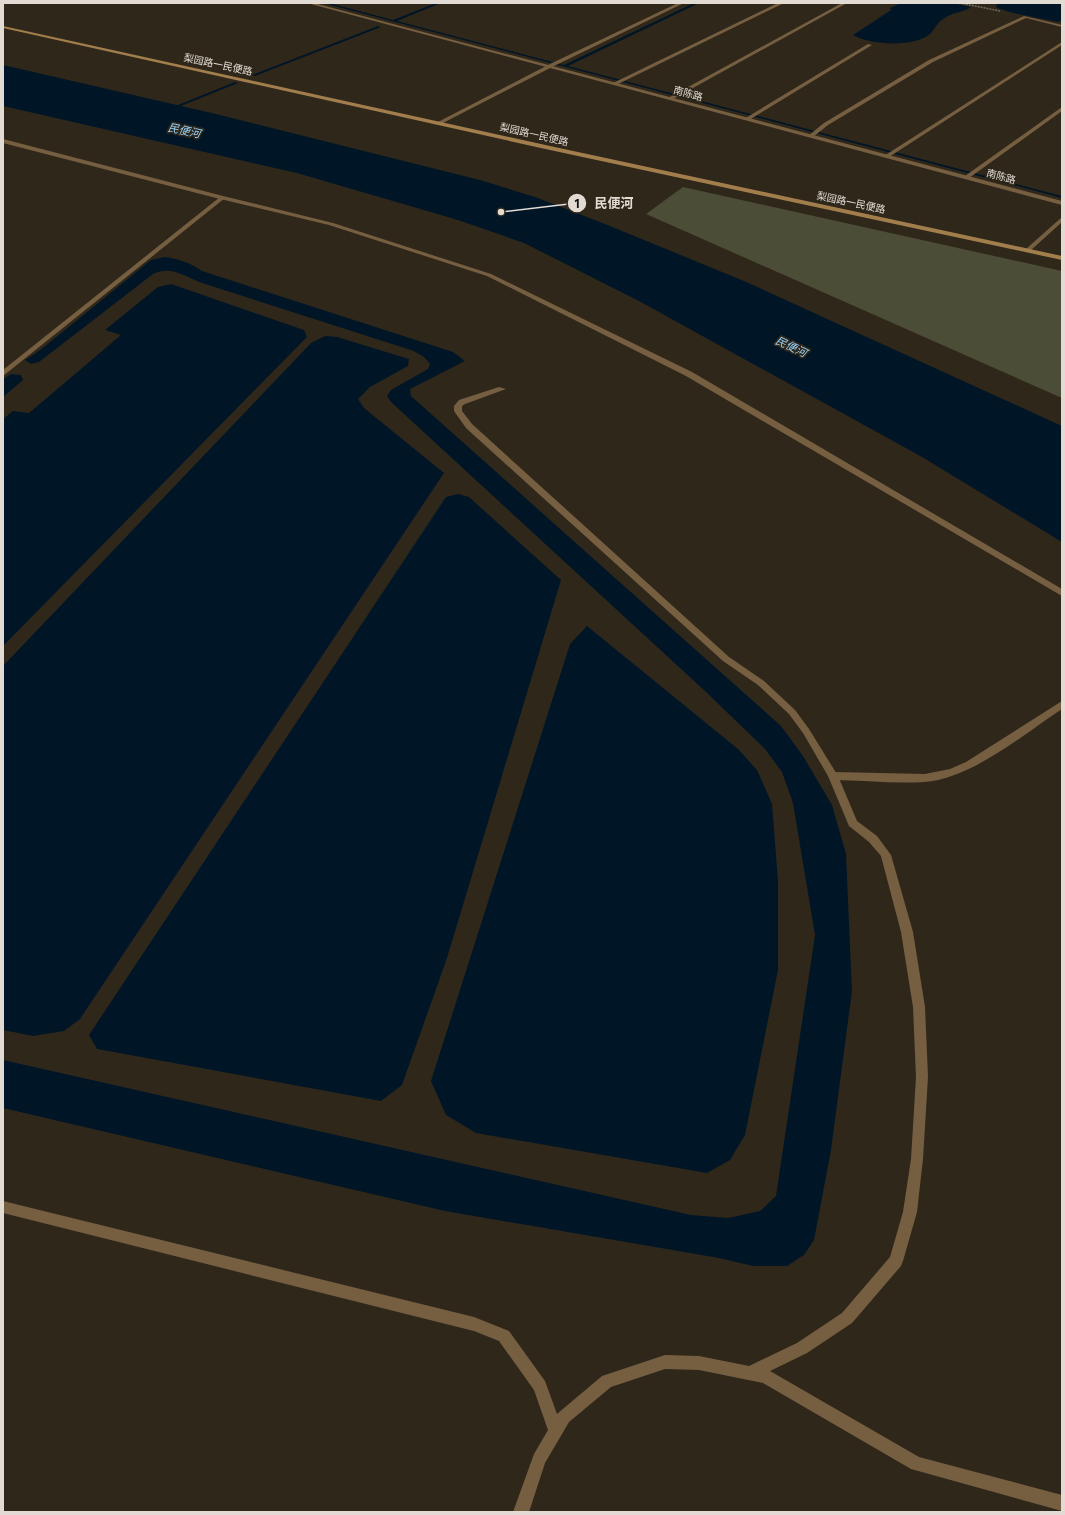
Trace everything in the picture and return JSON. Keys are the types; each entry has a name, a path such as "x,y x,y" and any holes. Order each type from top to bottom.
{"main road":[{"name":"梨园路一民便路","path":"3,27 1062,258"}],"street":[{"name":"南陈路","path":"309,3 968,176 1062,203"},
{"path":"439,123 558,62 682,3"},
{"path":"615,83 782,3"},
{"path":"672,98 845,3"},
{"path":"812,135 931,61 1026,17 1062,26"},
{"path":"888,155 1062,43"},
{"path":"748,118 870,45"},
{"path":"968,176 1062,109"},
{"path":"3,141 222,198 331,224 489,275 689,374 1062,593"},
{"path":"3,374 222,198"},
{"path":"1028,250 1062,219"},
{"path":"502,389 462,402 458,406 458,411 461,417 469,426 726,659 775,695 792,712 806,731 833,776 853,823 873,839 886,855 907,932 919,1007 922,1077 917,1159 910,1212 896,1261 847,1318 802,1348 748,1373"},
{"path":"833,776 925,778 952,772 970,765 1062,704"},
{"path":"3,1207 474,1324 504,1336 540,1386 556,1431"},
{"path":"521,1512 539,1459 564,1417 607,1380 665,1362 699,1363 765,1376 916,1464 1062,1503"}],"path":[{"path":"960,3 984,6 1026,17"}],"green space":[{"path":"683,187 1062,271 1062,398 646,214"}],"water":[{"path":"901,3 952,3 971,7 945,18 931,33 924,38 915,41 904,43 881,43 853,35 891,10 890,8"},
{"path":"999,3 1062,3 1062,20 1058,22 1013,13 997,8 996,5"},
{"path":"3,65 216,114 480,180 535,197 744,281 1062,426 1062,542 922,457 639,301 524,243 458,220 297,173 3,106"},
{"path":"165,257 185,262 202,271 453,352 465,361 410,389 411,396 781,726 803,756 832,805 846,854 852,991 831,1150 814,1240 804,1255 787,1266 753,1266 719,1258 445,1211 3,1108 3,1060 691,1215 728,1218 760,1211 776,1196 815,935 793,803 782,772 765,749 705,691 391,402 387,396 391,390 428,369 430,364 424,357 414,351 199,282 176,272 165,271 153,274 39,362 31,364 25,360 39,351 151,260"},
{"path":"171,284 304,330 307,337 3,646 3,419 13,411 29,413 121,335 105,330 158,287"},
{"path":"325,336 337,337 409,359 408,366 370,387 358,399 364,408 444,473 80,1019 64,1031 33,1036 3,1030 3,666 311,343"},
{"path":"11,374 21,375 23,380 3,397 3,379"},
{"path":"458,494 469,497 561,580 447,958 402,1085 381,1101 97,1049 89,1035 446,497"},
{"path":"587,626 738,749 757,770 772,804 778,881 778,970 745,1135 730,1160 707,1173 476,1133 446,1115 431,1081 570,644"}],"waterway":[{"path":"325,3 393,21"},
{"path":"393,21 439,3"},
{"path":"565,66 697,3"},
{"path":"393,21 1062,197"},
{"path":"254,75 379,27"},
{"path":"170,109 236,83"}],"place":[{"name":"民便河","path":"501,212"}]}
